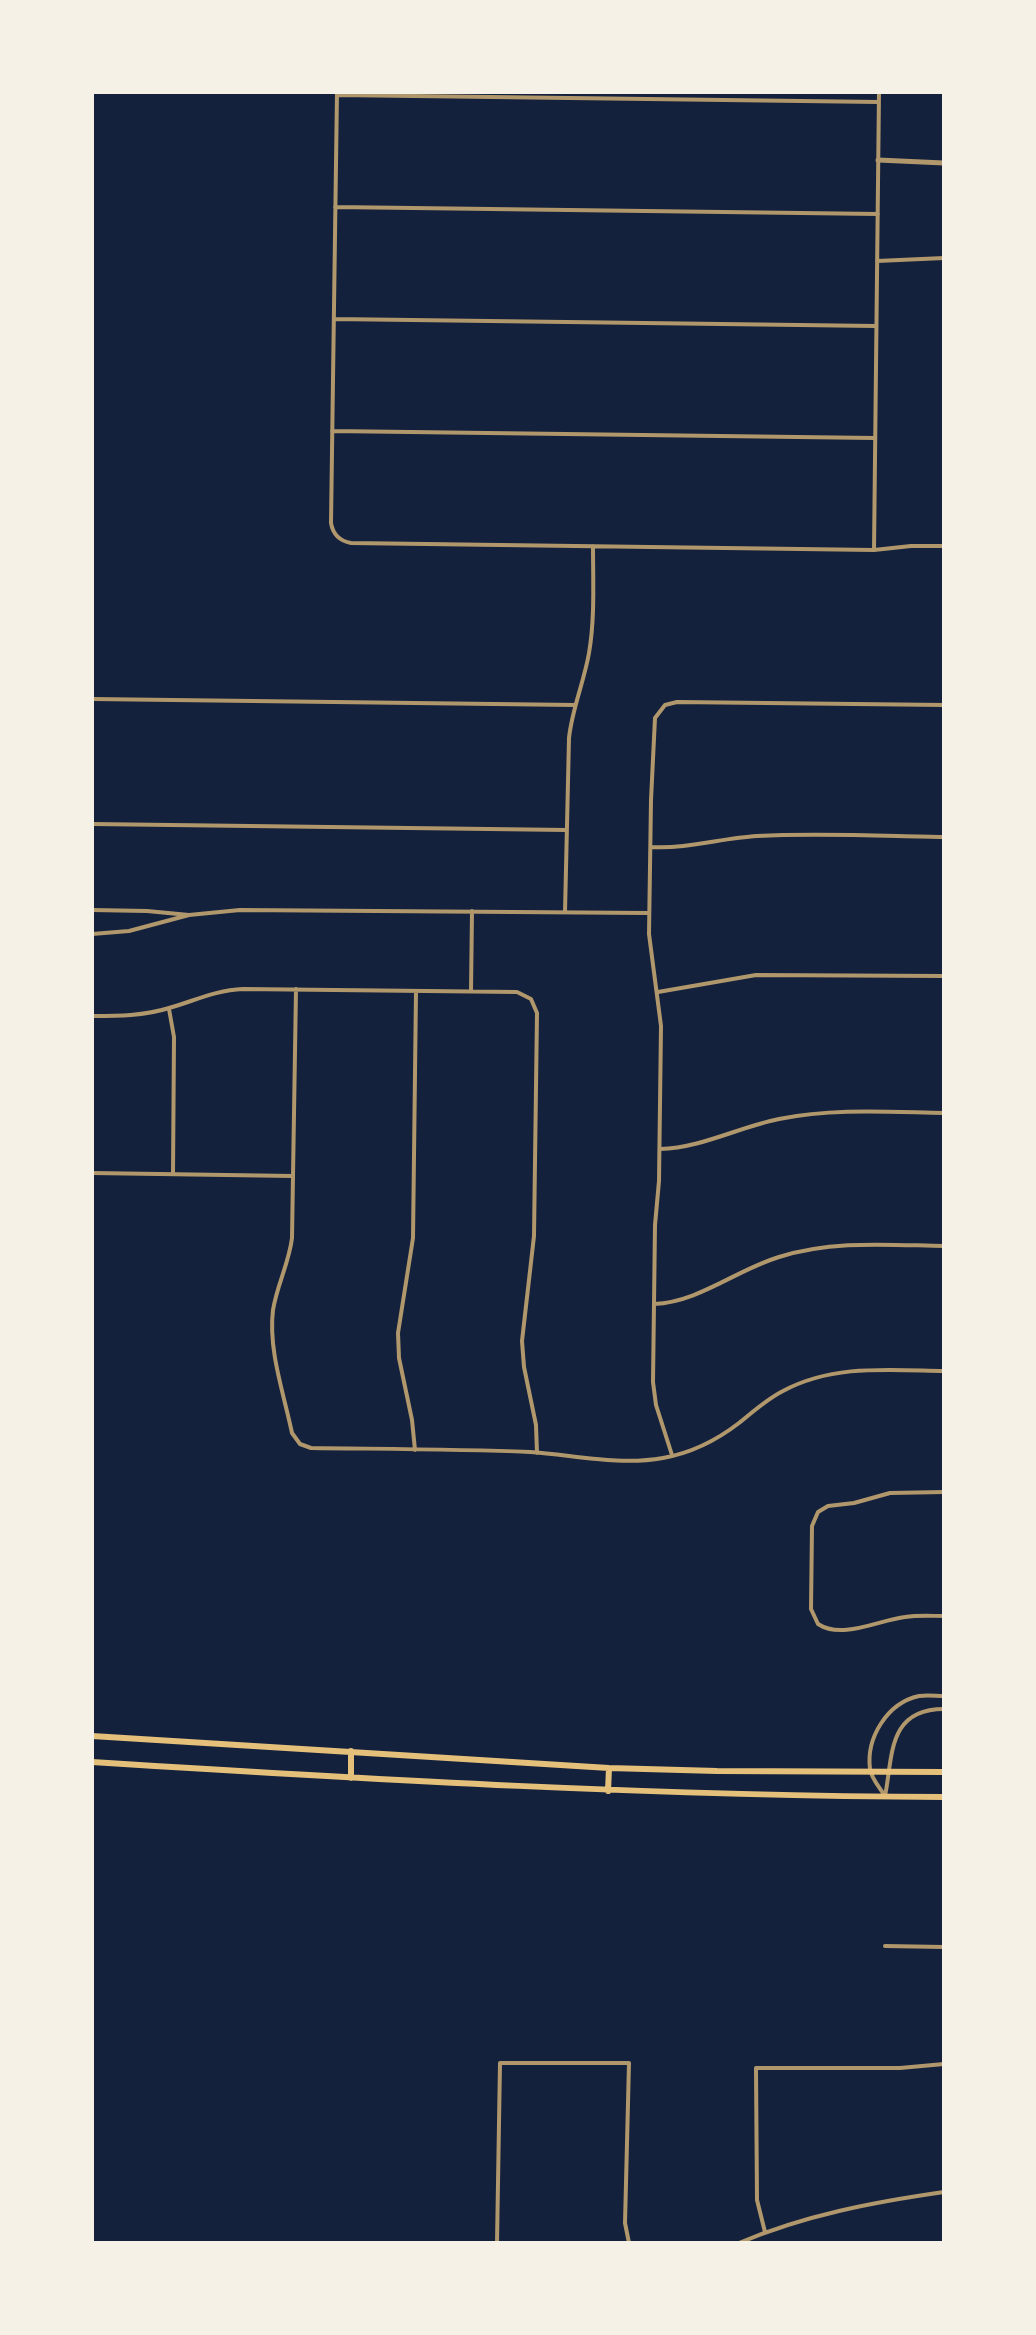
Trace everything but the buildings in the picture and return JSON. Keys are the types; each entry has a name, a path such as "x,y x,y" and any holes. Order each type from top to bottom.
{"main road":[{"path":"92,1736 609,1768 944,1772"},
{"path":"351,1751 351,1778"},
{"path":"92,1762 608,1791 944,1797"},
{"path":"608,1791 609,1768"}],"street":[{"path":"874,550 879,92"},
{"path":"879,102 337,94 331,523 336,536 351,543 874,550 944,546"},
{"path":"878,160 944,163"},
{"path":"335,207 878,214"},
{"path":"877,261 944,258"},
{"path":"334,319 876,326"},
{"path":"332,431 875,438"},
{"path":"565,912 569,738 591,638 593,546"},
{"path":"92,699 575,705"},
{"path":"673,1456 653,1388 661,1026 650,951 649,913 655,723 661,709 677,702 944,705"},
{"path":"92,824 567,830"},
{"path":"652,847 787,835 944,837"},
{"path":"92,910 189,915"},
{"path":"92,934 129,931 189,915 240,910 649,913"},
{"path":"471,991 472,911"},
{"path":"658,992 756,975 944,976"},
{"path":"296,989 291,1244 276,1295 272,1328 292,1433 299,1443 311,1448 537,1453 627,1461 673,1456 718,1438 773,1397 821,1375 863,1370 944,1371"},
{"path":"92,1016 133,1015 169,1008 224,990 517,992 531,999 537,1013 534,1236 522,1341 536,1425 537,1453"},
{"path":"415,1450 399,1358 398,1333 413,1238 416,991"},
{"path":"169,1008 174,1037 173,1174"},
{"path":"660,1149 689,1146 743,1127 814,1113 868,1110 944,1113"},
{"path":"92,1173 293,1176"},
{"path":"654,1304 691,1297 754,1265 813,1249 853,1244 944,1246"},
{"path":"944,1492 890,1493 826,1507 818,1512 812,1526 811,1609 818,1624 829,1629 844,1629 902,1617 944,1616"},
{"path":"885,1796 870,1771 874,1739 886,1716 915,1697 944,1696"},
{"path":"885,1796 892,1745 902,1727 925,1711 944,1709"},
{"path":"885,1946 944,1947"},
{"path":"497,2243 500,2063 629,2063 625,2223 629,2243"},
{"path":"765,2232 757,2200 756,2068 900,2068 944,2064"},
{"path":"739,2243 838,2210 944,2192"}]}
